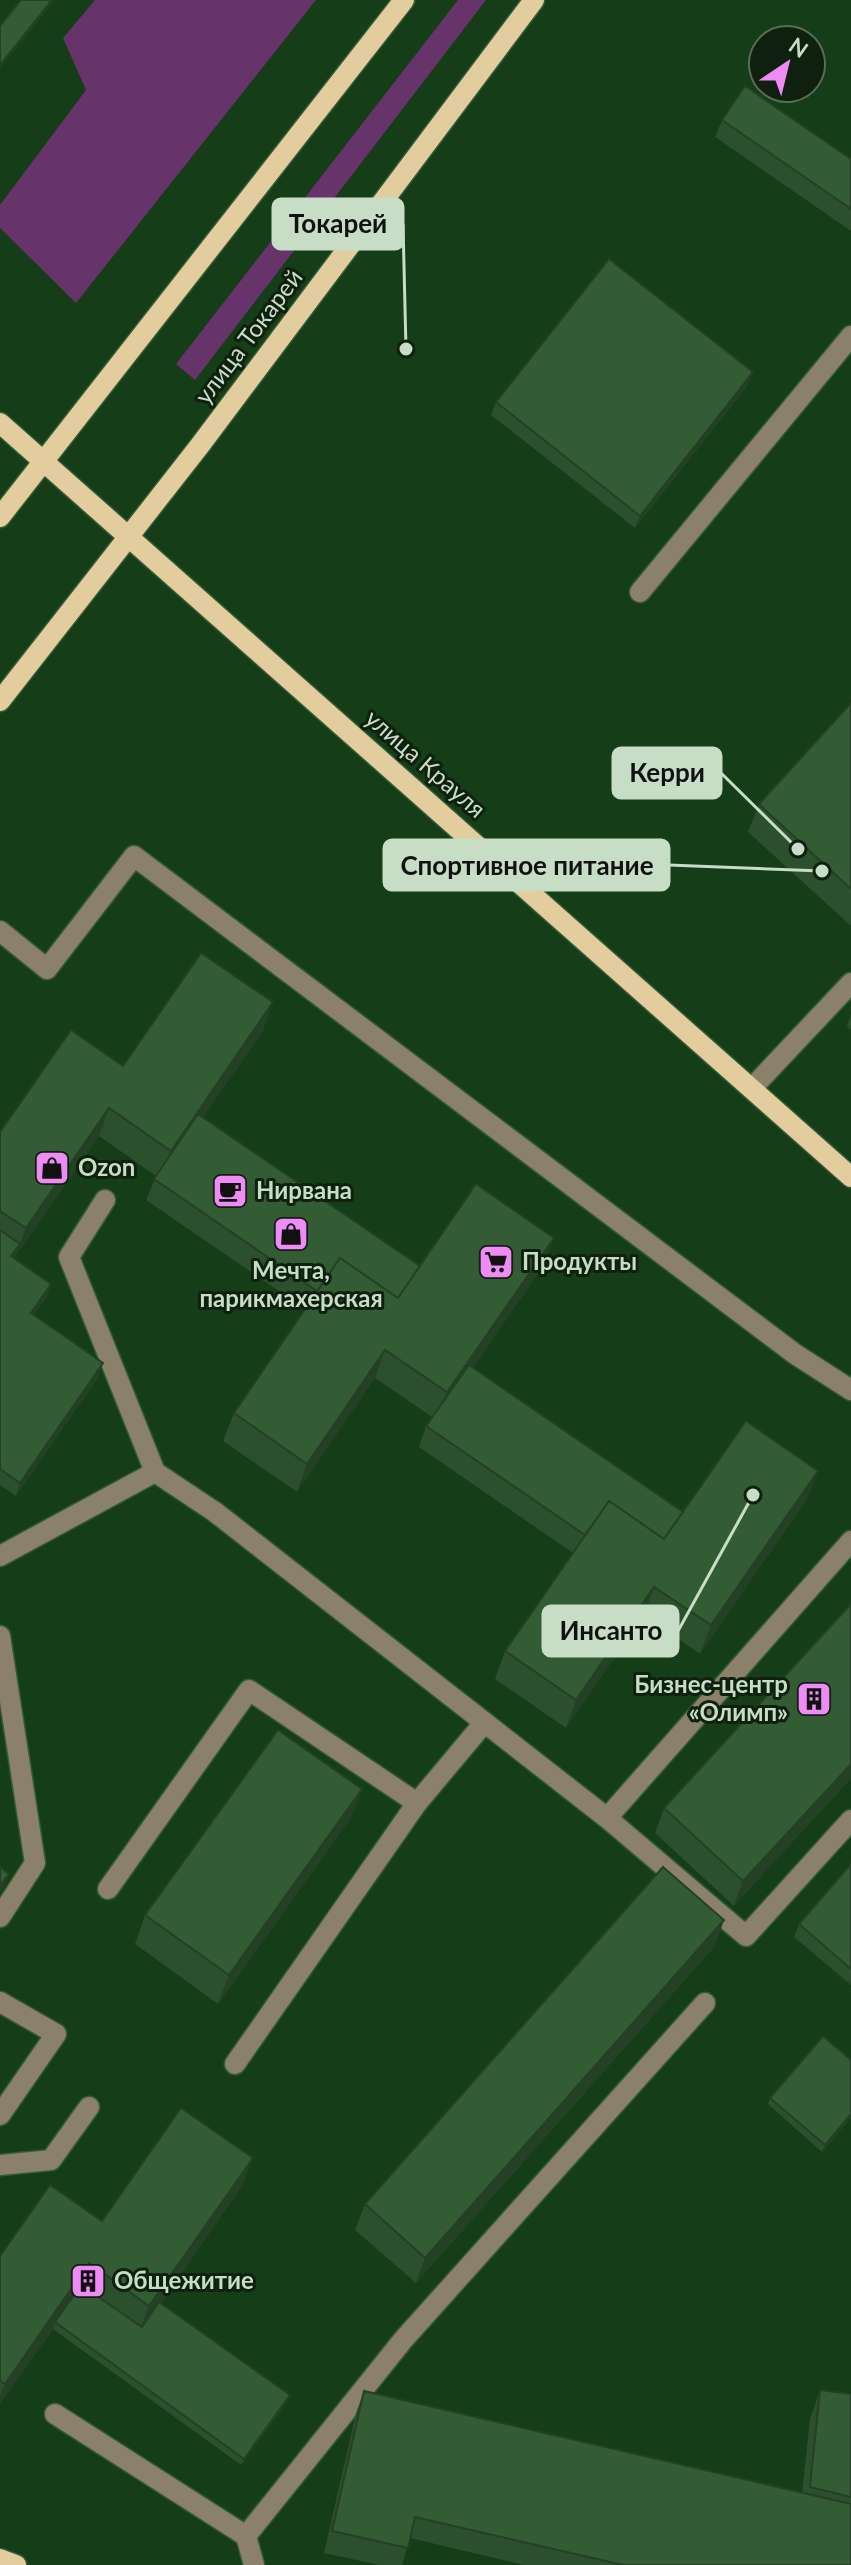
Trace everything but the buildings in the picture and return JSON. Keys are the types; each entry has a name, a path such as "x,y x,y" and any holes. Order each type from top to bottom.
{"main road":[{"path":"0,517 404,0"},
{"name":"улица Токарей","path":"0,701 128,537 534,0"},
{"name":"улица Крауля","path":"0,423 851,1177"},
{"path":"0,2559 16,2565"}],"lane":[{"path":"640,592 851,336"},
{"path":"0,931 47,969 134,856 795,1354 851,1390"},
{"path":"753,1087 851,983"},
{"path":"105,1200 69,1257 155,1472 215,1512 607,1818 746,1936 851,1820"},
{"path":"0,1556 155,1472"},
{"path":"607,1818 851,1541"},
{"path":"0,1636 35,1863 0,1917"},
{"path":"108,1889 249,1690 417,1803"},
{"path":"235,2064 417,1803 484,1723"},
{"path":"0,2002 56,2034 0,2115"},
{"path":"246,2536 403,2340 705,2003"},
{"path":"0,2165 51,2160 89,2107"},
{"path":"55,2414 246,2536 254,2565"}],"shaded area":[{"path":"95,0 316,0 76,303 0,228 0,205 86,90 63,38"},
{"path":"458,0 486,0 195,380 176,364"}],"place":[{"name":"Токарей","path":"406,349"},
{"name":"Керри","path":"798,849"},
{"name":"Спортивное питание","path":"822,871"},
{"name":"Ozon","path":"52,1168"},
{"name":"Нирвана","path":"230,1191"},
{"name":"Мечта, парикмахерская","path":"291,1234"},
{"name":"Продукты","path":"496,1262"},
{"name":"Инсанто","path":"753,1495"},
{"name":"Бизнес-центр «Олимп»","path":"814,1699"},
{"name":"Общежитие","path":"88,2281"}]}
